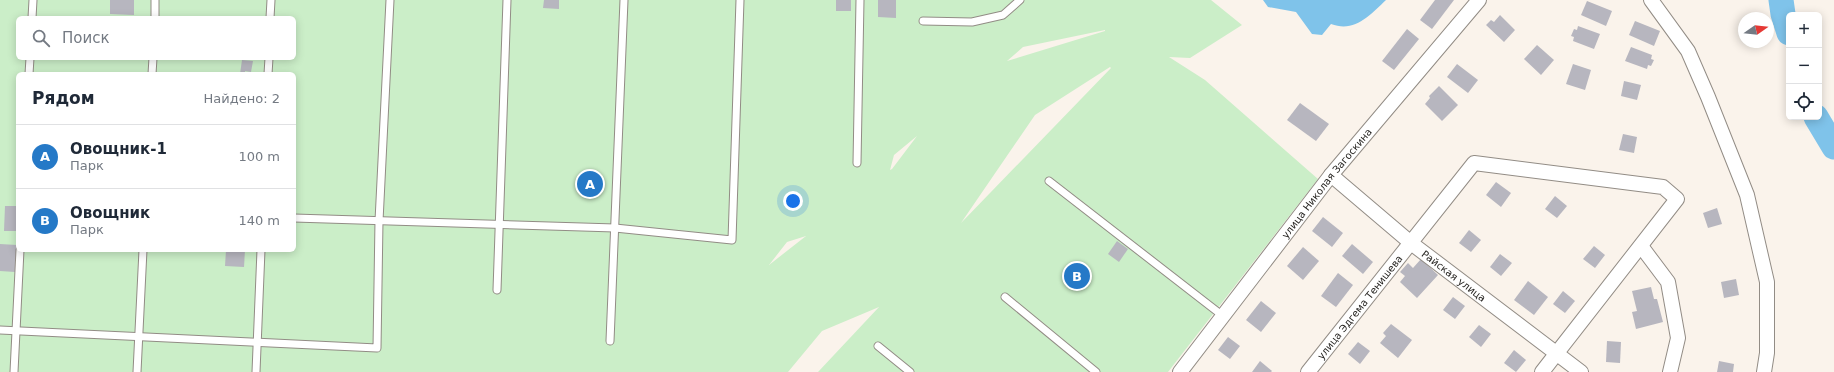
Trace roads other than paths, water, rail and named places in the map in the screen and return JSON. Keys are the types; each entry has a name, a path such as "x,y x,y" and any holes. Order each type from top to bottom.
{"street":[{"name":"улица Николая Загоскина","path":"1180,372 1331,175 1479,0"},
{"path":"1651,0 1688,51 1747,195 1766,282 1767,353 1764,372"},
{"name":"улица Эдгема Тенишева","path":"1308,372 1474,163 1663,187 1677,199 1641,246"},
{"name":"Райская улица","path":"1331,175 1411,243 1581,372"},
{"path":"1542,372 1641,246 1668,282 1678,338 1670,372"}],"lane":[{"path":"32,16 33,0"},
{"path":"154,16 155,0"},
{"path":"270,16 271,0"},
{"path":"0,330 257,341 377,348 380,221 390,0"},
{"path":"497,290 507,0"},
{"path":"610,341 624,0"},
{"path":"296,218 614,228 732,240 740,0"},
{"path":"857,163 860,0"},
{"path":"923,21 972,22 1003,15 1020,0"},
{"path":"29,72 30,60"},
{"path":"152,72 153,60"},
{"path":"268,72 269,60"},
{"path":"1049,181 1223,316"},
{"path":"14,372 20,252"},
{"path":"137,372 143,252"},
{"path":"256,372 261,252"},
{"path":"1005,297 1096,372"},
{"path":"878,346 910,372"}],"water":[{"path":"1263,0 1386,0 1362,21 1347,26 1331,24 1322,35 1312,34 1296,12 1268,7"}],"waterway":[{"path":"1781,0 1786,24"},
{"path":"1818,120 1834,147"}],"place":[{"name":"Овощник-1","path":"590,184"},
{"name":"Овощник","path":"1077,276"}]}
